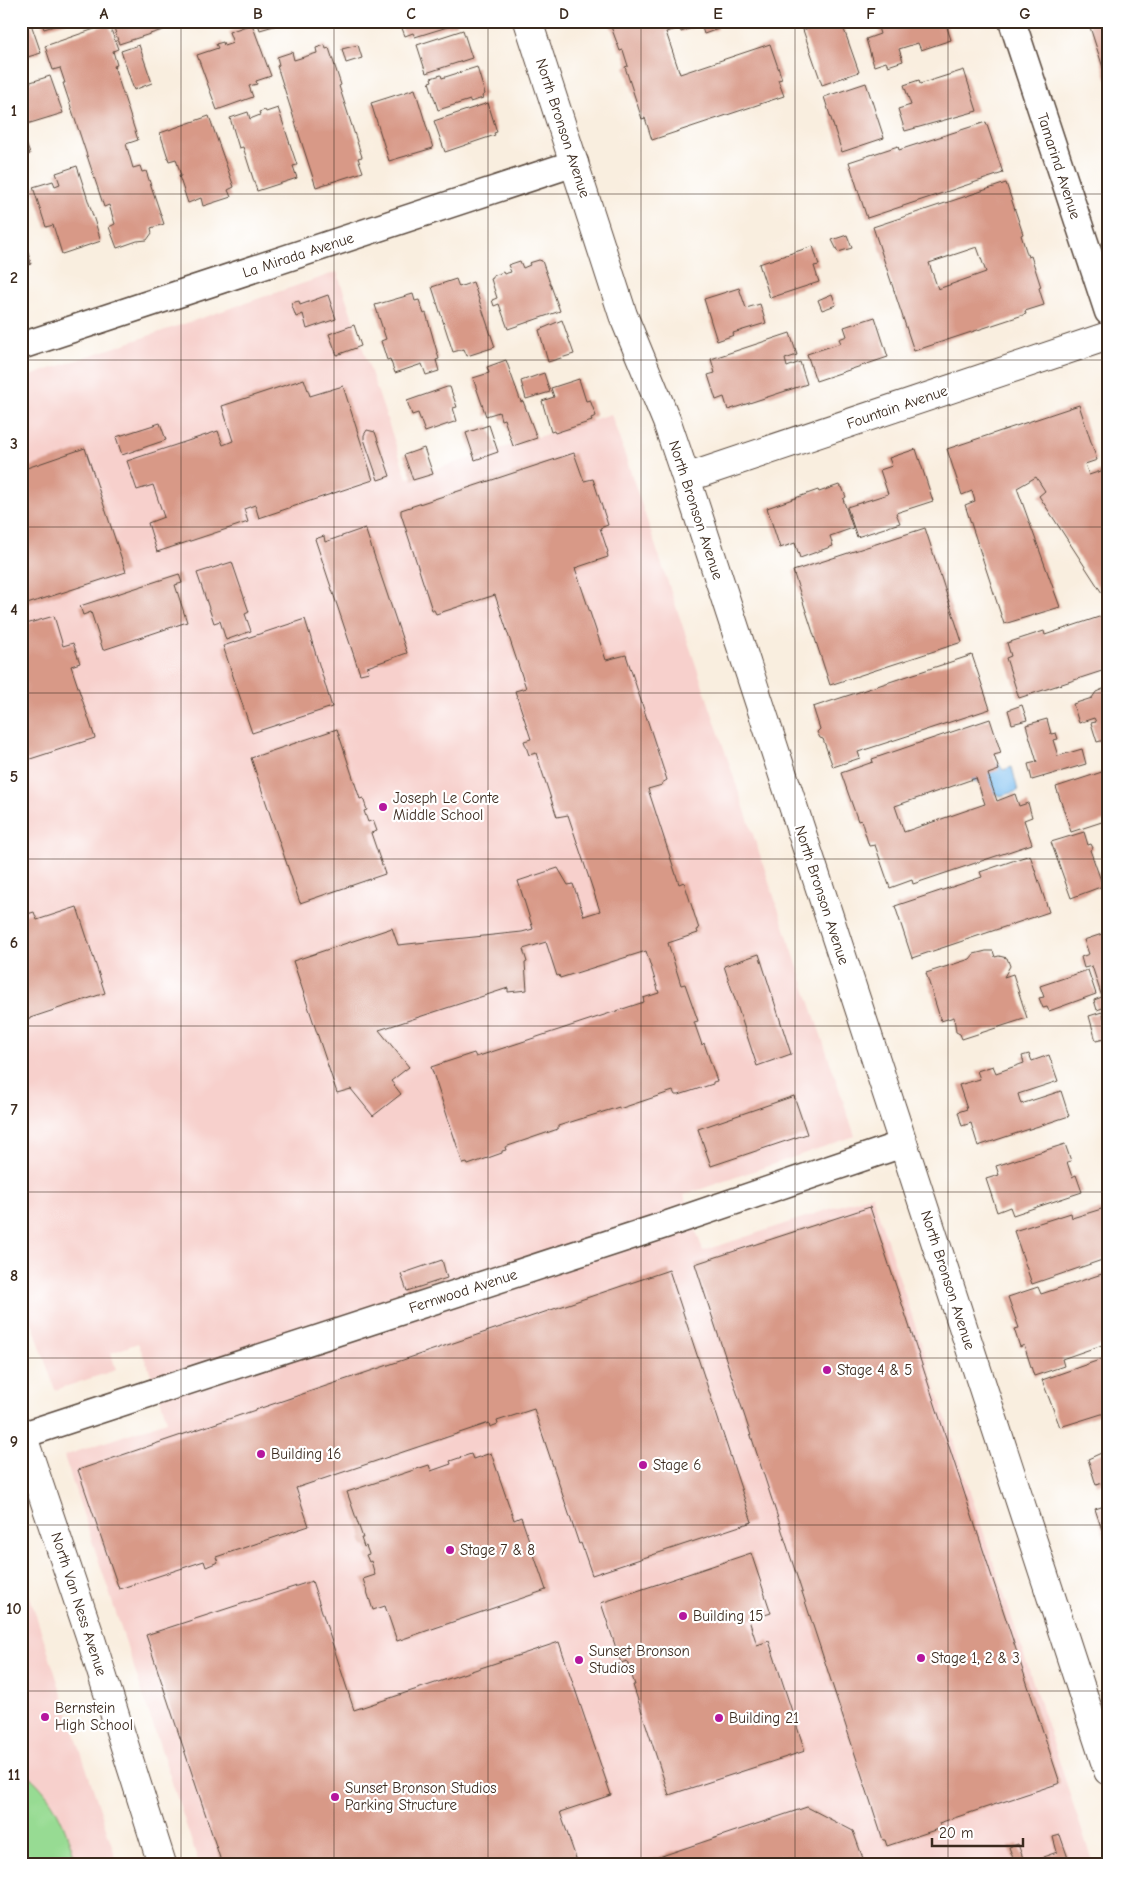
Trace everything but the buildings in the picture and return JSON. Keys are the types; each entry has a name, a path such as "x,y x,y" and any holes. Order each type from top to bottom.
{"street":[{"name":"North Bronson Avenue","path":"528,21 623,315 667,422 686,478 1108,1771"},
{"name":"Tamarind Avenue","path":"1012,21 1108,312"},
{"name":"La Mirada Avenue","path":"21,346 575,163"},
{"name":"Fountain Avenue","path":"686,478 1108,336"},
{"name":"Fernwood Avenue","path":"22,1433 665,1225 903,1144"},
{"name":"North Van Ness Avenue","path":"22,1433 89,1633 162,1864"}],"shaded area":[{"path":"337,272 407,478 611,414 855,1136 684,1195 703,1251 872,1195 1093,1864 199,1864 64,1456 167,1421 158,1391 138,1343 111,1353 116,1370 55,1390 21,1290 21,379"},
{"name":"Bernstein High School","path":"21,1570 118,1864 21,1864"}],"green space":[{"path":"21,1769 43,1790 51,1801 63,1823 77,1864 21,1864"}],"water":[{"path":"999,764 1003,770 1012,767 1018,791 1000,796 972,780 966,773"}],"place":[{"name":"Joseph Le Conte Middle School","path":"383,807"},
{"name":"Stage 4 & 5","path":"827,1370"},
{"name":"Building 16","path":"261,1454"},
{"name":"Stage 6","path":"643,1465"},
{"name":"Stage 7 & 8","path":"450,1550"},
{"name":"Building 15","path":"683,1616"},
{"name":"Stage 1, 2 & 3","path":"921,1658"},
{"name":"Sunset Bronson Studios","path":"579,1660"},
{"name":"Bernstein High School","path":"45,1717"},
{"name":"Building 21","path":"719,1718"},
{"name":"Sunset Bronson Studios Parking Structure","path":"335,1797"}]}
